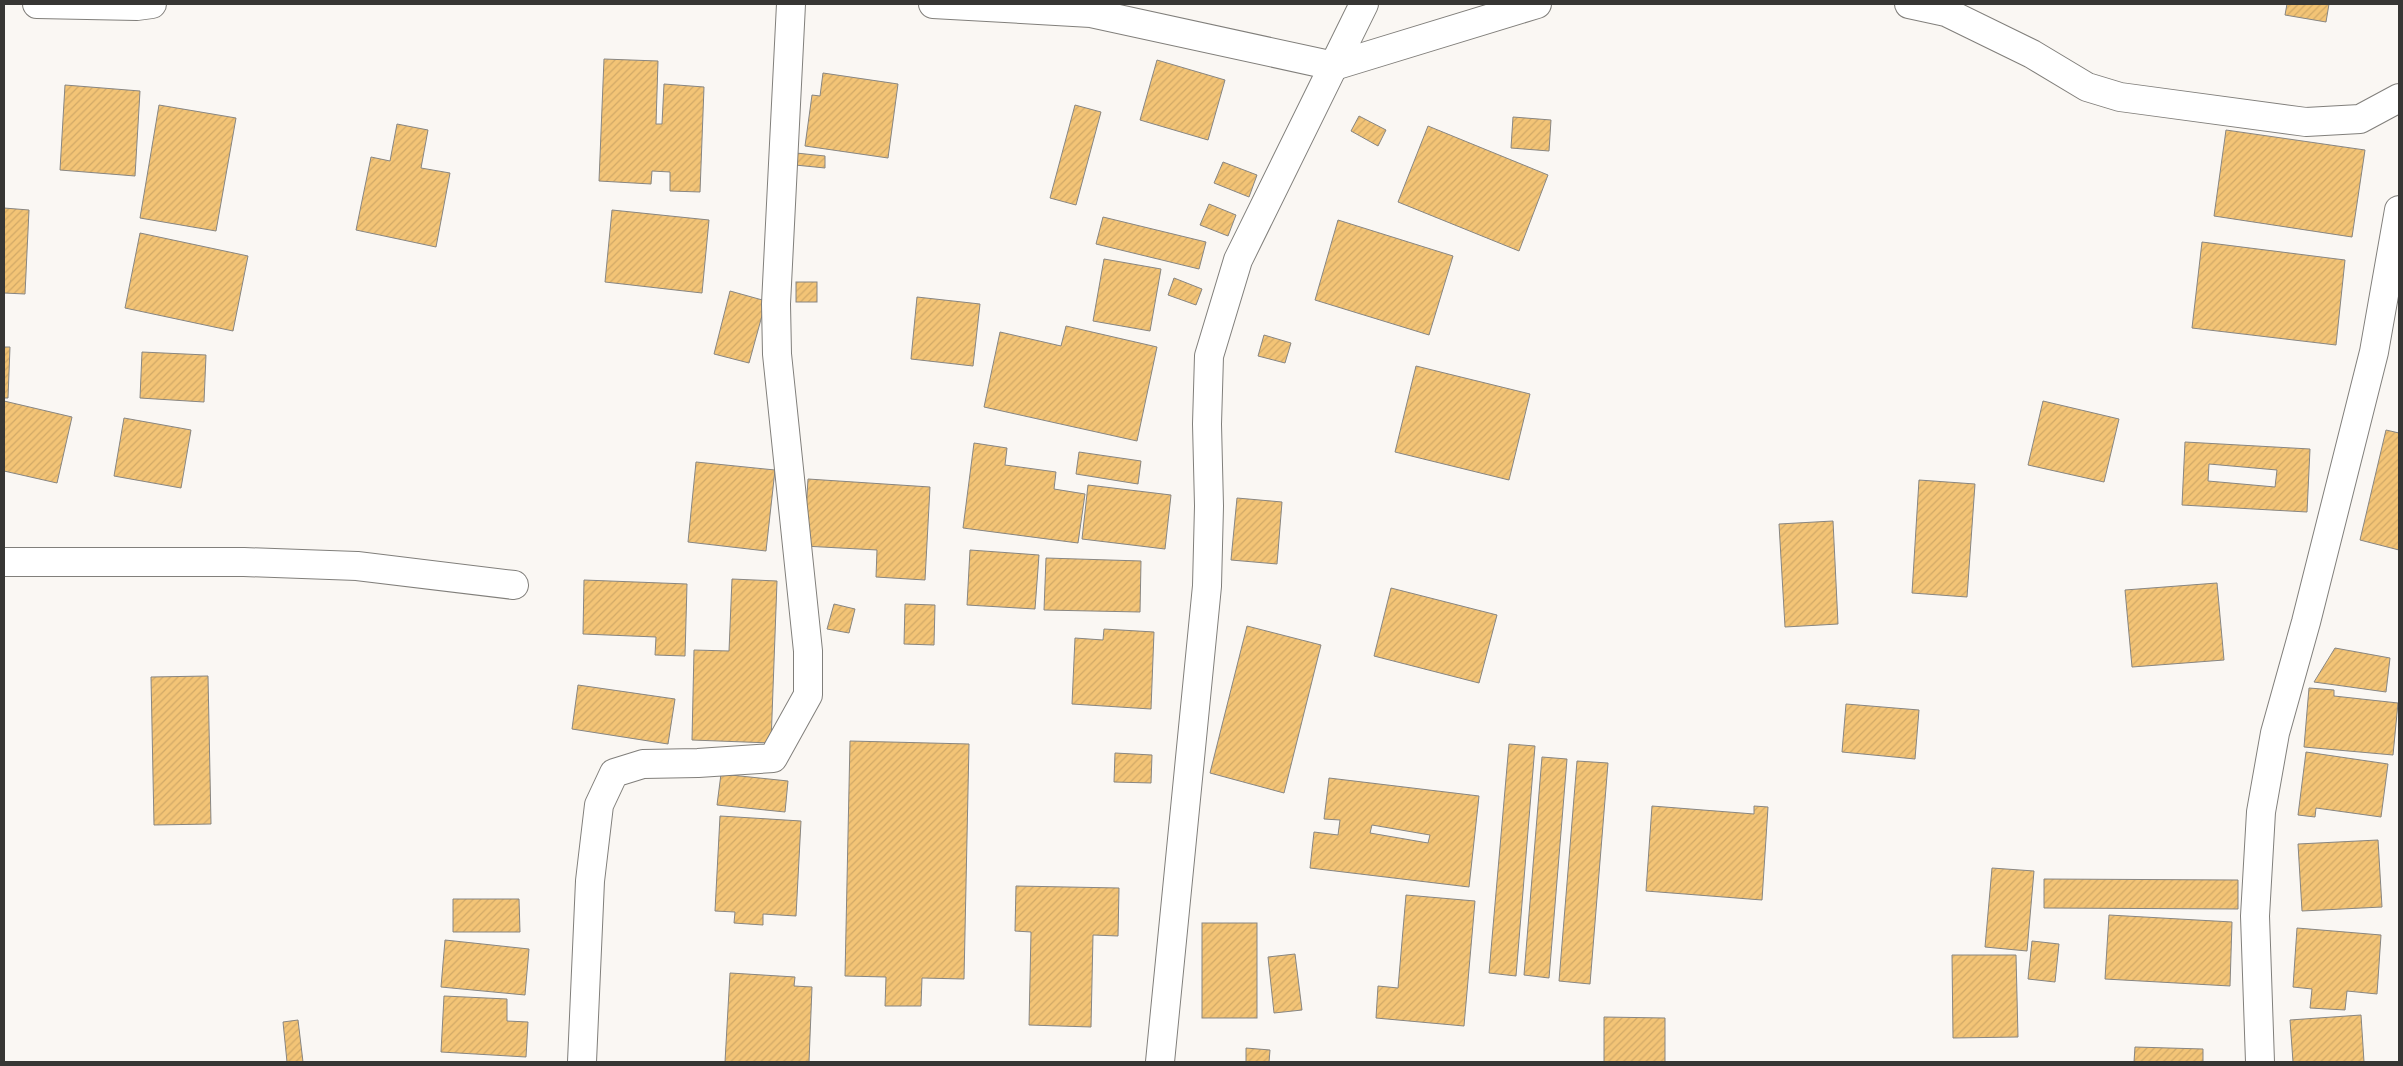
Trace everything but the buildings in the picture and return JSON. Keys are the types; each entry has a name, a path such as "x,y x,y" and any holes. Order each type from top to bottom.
{"street":[{"path":"37,4 137,6 152,4"},
{"path":"582,1062 590,881 599,805 614,774 643,764 698,763 773,758 808,695 808,651 777,344 776,304 791,4"},
{"path":"933,4 1091,13 1334,66 1537,4"},
{"path":"1160,1062 1207,586 1209,356 1238,260 1364,4"},
{"path":"1909,4 1946,12 2032,54 2087,87 2120,97 2306,122 2360,119 2399,98"},
{"path":"2260,1062 2254,916 2261,812 2275,733 2306,622 2374,352 2399,210"},
{"path":"4,562 244,562 357,566 514,585"}]}
